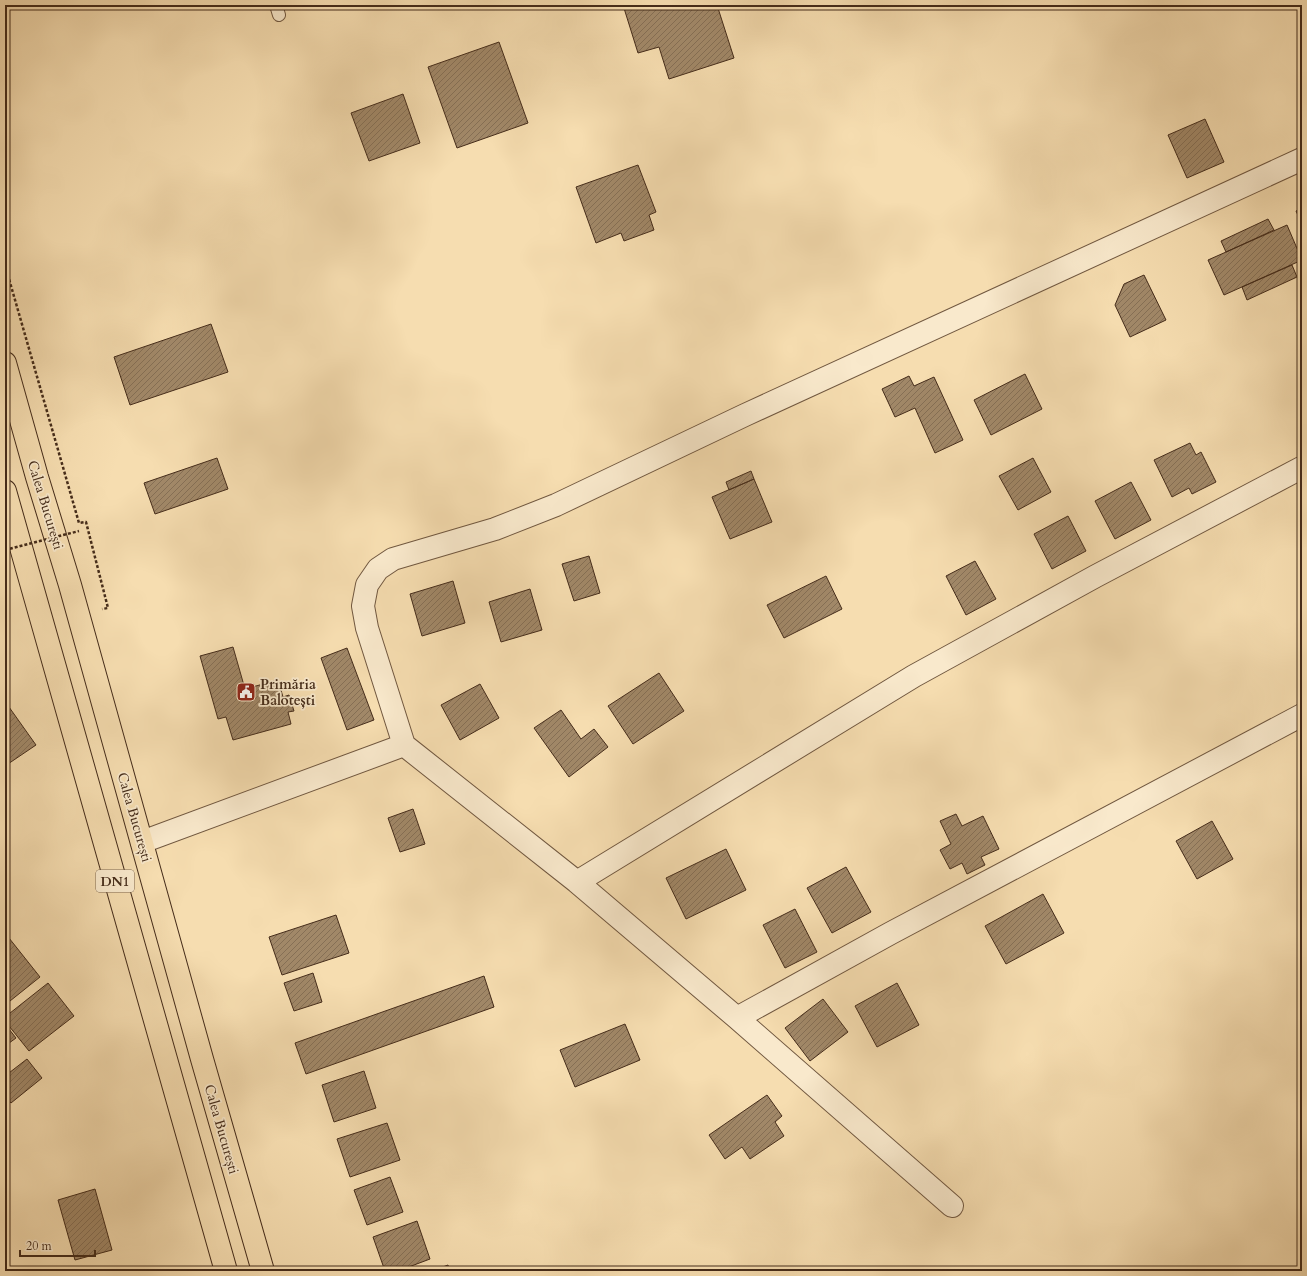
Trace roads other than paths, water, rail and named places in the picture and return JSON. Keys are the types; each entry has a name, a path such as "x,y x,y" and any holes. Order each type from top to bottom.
{"highway":[{"name":"Calea București","path":"5,363 37,477 70,585 202,1059 263,1271"},
{"name":"DN1","path":"5,491 226,1271"}],"street":[{"path":"952,1206 737,1018 577,882 404,745 367,628 363,606 367,585 378,569 393,559 495,530 556,505 745,415 1302,160"},
{"path":"577,882 914,676 1096,576 1301,468"},
{"path":"737,1018 891,933 1302,715"},
{"path":"142,842 404,745"}],"place":[{"name":"Primăria Balotești","path":"246,692"}]}
